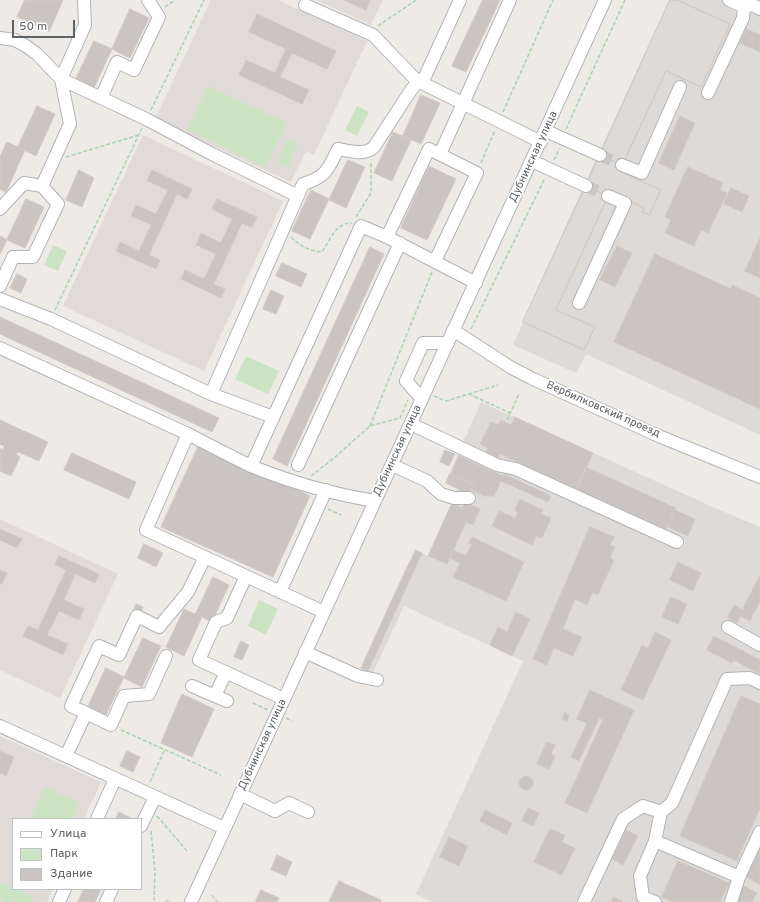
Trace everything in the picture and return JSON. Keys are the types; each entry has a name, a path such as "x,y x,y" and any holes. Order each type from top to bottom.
{"street":[{"path":"42,186 70,124 61,79 85,25 84,0"},
{"path":"101,98 118,62 134,70 159,16 148,0"},
{"path":"211,394 303,184 322,177 328,169 338,149 358,152 372,150 411,90 420,83 460,0"},
{"path":"440,154 510,0"},
{"name":"Дубнинская улица","path":"191,902 605,0"},
{"path":"728,0 753,5 760,8"},
{"path":"708,93 743,18 746,4"},
{"path":"305,5 373,35 420,83 499,121 600,155"},
{"path":"0,38 15,40 26,46 37,54 61,79 146,119 212,154 298,196"},
{"path":"622,165 642,173 680,87"},
{"path":"387,236 429,149 477,172 435,262"},
{"path":"532,161 586,186"},
{"path":"0,210 24,183 42,186 58,204 32,257 13,257 0,286"},
{"path":"579,303 625,204 608,196"},
{"path":"251,466 357,224 387,236 476,283"},
{"path":"298,465 400,243"},
{"path":"0,299 51,319 211,394 273,417"},
{"name":"Вербилковский проезд","path":"453,330 510,367 531,378 661,437 760,477"},
{"path":"422,399 406,381 423,343 448,343"},
{"path":"0,348 188,434 251,466 326,490 375,501"},
{"path":"411,424 497,465 516,469 677,542"},
{"path":"188,434 146,530 324,612"},
{"path":"392,465 427,481 441,494 454,498 469,498"},
{"path":"280,592 326,490"},
{"path":"166,656 149,694 124,696 111,725 71,706 99,646 119,655 137,616 159,626 188,592 205,557"},
{"path":"246,576 227,618 216,622 199,660 284,699"},
{"path":"728,627 760,645"},
{"path":"306,652 358,676 377,680"},
{"path":"215,696 226,672"},
{"path":"655,902 643,896 640,876 655,840 661,812 672,803 727,680 750,678 760,683"},
{"path":"192,686 227,701"},
{"path":"66,756 86,713"},
{"path":"0,726 115,779 149,802 224,828"},
{"path":"97,818 115,779"},
{"path":"240,794 275,811 288,803 308,812"},
{"path":"142,823 149,802"},
{"path":"584,902 623,819 643,806 661,812"},
{"path":"731,902 739,877 760,832"},
{"path":"655,840 739,877"},
{"path":"59,902 65,890"},
{"path":"106,902 112,890"}],"path":[{"path":"156,12 176,0"},
{"path":"51,319 204,0"},
{"path":"367,33 416,0"},
{"path":"477,172 553,0"},
{"path":"54,160 139,135"},
{"path":"285,227 289,235 296,242 311,251 322,252 338,228 346,223 357,224 371,193 372,150"},
{"path":"370,426 435,262"},
{"path":"434,396 446,401 498,385"},
{"path":"302,483 334,458 370,426 400,418 413,389"},
{"path":"469,394 510,413"},
{"path":"507,420 520,394"},
{"path":"318,506 341,515"},
{"path":"253,703 269,710"},
{"path":"285,718 292,721"},
{"path":"111,725 221,775"},
{"path":"154,902 155,871 149,802 164,750"},
{"path":"149,802 186,851"},
{"path":"212,895 217,902"}],"shaded area":[{"path":"211,0 278,0 367,41 314,155 306,151 291,182 155,119"},
{"path":"316,0 383,0 371,25"},
{"path":"670,0 760,0 760,435 586,354 576,373 513,345"},
{"path":"143,135 283,201 204,371 63,306"},
{"path":"481,402 760,527 760,902 432,902 416,894 523,661 404,606 372,675 361,669 416,550 428,556 452,503 457,489 445,483"},
{"path":"0,519 118,574 60,698 0,670"},
{"path":"0,736 101,782 84,818 12,818 12,890 53,890 47,902 0,902"}],"green space":[{"path":"208,86 287,123 266,167 187,130"},
{"path":"357,106 369,112 357,136 345,130"},
{"path":"287,139 298,144 288,167 277,162"},
{"path":"53,245 67,251 58,271 44,265"},
{"path":"246,356 279,371 268,394 235,379"},
{"path":"259,600 278,609 266,635 248,626"},
{"path":"45,787 80,803 73,818 30,818"},
{"path":"2,883 12,888 12,890 18,890 34,897 32,902 6,902 0,899 0,887"}],"building":[{"path":"25,0 63,0 49,32 17,17"},
{"path":"344,0 368,0 370,1 366,10"},
{"path":"483,0 500,0 466,72 452,66"},
{"path":"670,0 677,0 730,24 701,87 666,71 620,171 661,190 649,215 642,212 644,208 610,192 556,310 595,327 584,350 523,322"},
{"path":"670,0 677,0 730,24 701,87 666,71 622,165 600,155"},
{"path":"130,9 149,18 130,58 112,49"},
{"path":"257,14 336,51 327,69 292,53 280,77 309,90 302,104 239,75 246,60 275,73 286,49 249,32"},
{"path":"747,29 760,35 760,52 740,43"},
{"path":"94,41 112,49 94,88 76,79"},
{"path":"421,95 440,103 421,144 403,136"},
{"path":"37,106 55,114 36,156 18,147"},
{"path":"680,116 695,123 674,170 659,163"},
{"path":"393,132 411,140 392,181 374,173"},
{"path":"7,142 25,150 6,192 0,189 0,157"},
{"path":"600,155 622,165 620,171 661,190 649,215 642,212 644,208 610,192 608,196 586,186"},
{"path":"348,160 365,167 346,208 329,200"},
{"path":"429,166 456,179 427,240 401,228"},
{"path":"688,167 723,183 720,190 727,193 708,233 701,230 694,246 665,233 671,220 665,217"},
{"path":"79,170 94,178 82,207 66,200"},
{"path":"152,170 192,189 187,199 177,194 149,255 160,260 156,269 116,251 120,242 139,251 151,225 131,216 136,205 156,214 168,190 147,181"},
{"path":"586,186 608,196 556,310 595,327 584,350 523,322"},
{"path":"731,188 749,196 742,212 724,204"},
{"path":"311,190 329,199 310,239 292,231"},
{"path":"26,199 44,207 25,248 7,240"},
{"path":"217,199 257,217 252,228 242,223 214,284 225,289 221,298 181,279 185,270 204,279 216,254 196,245 201,233 221,243 232,219 212,209"},
{"path":"0,236 7,240 0,254"},
{"path":"760,238 760,278 745,271"},
{"path":"617,246 632,253 615,287 600,280"},
{"path":"370,247 384,254 287,466 273,459"},
{"path":"655,254 731,289 732,285 760,298 760,409 614,342"},
{"path":"282,263 307,274 301,287 276,276"},
{"path":"17,274 27,279 21,293 10,288"},
{"path":"271,290 284,296 276,314 263,309"},
{"path":"0,317 219,418 212,432 0,334"},
{"path":"515,417 593,453 577,489 500,454 498,458 486,452 488,448 480,444 491,422 498,425 501,420 511,425"},
{"path":"0,420 48,442 39,461 18,452 16,455 20,457 11,476 0,471 0,448 3,450 4,446 0,444"},
{"path":"199,445 310,496 273,577 161,527"},
{"path":"445,450 455,454 449,466 440,462"},
{"path":"72,453 136,482 129,499 64,470"},
{"path":"459,456 503,476 504,474 551,496 548,502 501,481 494,496 484,496 471,490 474,485 451,475"},
{"path":"586,467 676,508 666,529 577,489"},
{"path":"450,474 474,485 469,494 446,483"},
{"path":"520,499 543,510 541,514 551,518 542,538 536,536 532,545 492,526 499,511 515,518 518,512 515,511"},
{"path":"465,502 480,509 473,525 466,522 447,564 428,556 452,503 462,508"},
{"path":"675,510 695,519 688,536 668,527"},
{"path":"590,527 614,537 610,545 615,547 610,558 614,560 598,595 592,593 587,605 575,599 563,629 582,637 573,656 554,648 547,665 533,659"},
{"path":"0,529 22,539 17,548 0,540"},
{"path":"472,537 524,562 506,601 453,577 460,563 449,558 453,550 466,556 472,544 469,543"},
{"path":"144,544 163,553 156,567 138,558"},
{"path":"416,550 422,553 413,573 406,570"},
{"path":"59,556 99,574 95,583 75,574 64,600 84,609 79,620 59,611 47,635 68,644 63,655 23,636 28,626 38,630 66,570 55,565"},
{"path":"678,562 701,573 693,591 670,580"},
{"path":"0,570 7,573 2,584 0,584"},
{"path":"406,570 413,573 374,658 367,655"},
{"path":"760,575 760,601 750,621 740,616 737,623 727,618 734,605 742,610"},
{"path":"213,577 229,585 212,622 202,617 184,656 166,647 184,609 195,614"},
{"path":"671,597 687,604 678,624 662,617"},
{"path":"136,604 143,607 140,615 133,612"},
{"path":"516,612 530,619 512,656 490,645 498,627 507,632"},
{"path":"655,632 671,640 643,700 621,690 642,645 648,648"},
{"path":"714,636 760,660 760,674 733,660 732,663 707,650"},
{"path":"143,638 161,646 142,687 124,678"},
{"path":"241,641 249,645 242,660 234,657"},
{"path":"367,655 374,658 368,672 361,669"},
{"path":"106,668 124,677 105,717 87,709"},
{"path":"590,690 634,710 587,813 565,803 603,720 599,718 579,761 571,757 587,723 577,719"},
{"path":"182,694 214,709 192,757 161,743"},
{"path":"741,696 760,704 760,808 737,861 680,836"},
{"path":"565,713 569,716 567,721 562,719"},
{"path":"547,742 555,745 551,754 555,756 549,769 537,764"},
{"path":"0,751 14,757 6,776 0,773"},
{"path":"127,751 140,757 133,772 120,766"},
{"path":"526,776 531,778 533,783 531,788 526,790 521,788 519,783 521,778"},
{"path":"528,808 539,813 533,826 522,821"},
{"path":"485,810 512,823 507,835 480,821"},
{"path":"119,812 131,818 116,818"},
{"path":"550,829 565,835 562,842 575,848 562,875 534,862"},
{"path":"626,830 638,836 623,865 612,859"},
{"path":"449,837 468,846 459,866 440,857"},
{"path":"760,849 760,885 745,876"},
{"path":"277,855 292,862 286,876 271,870"},
{"path":"678,861 729,883 720,902 673,902 662,897"},
{"path":"339,881 381,900 380,902 329,902"},
{"path":"742,885 757,893 752,902 737,902 739,899 735,897"},
{"path":"84,890 101,890 95,902 78,902"},
{"path":"261,890 279,898 277,902 255,902"},
{"path":"614,897 623,902 611,902"}],"tunnel":[{"path":"600,155 622,165"},
{"path":"586,186 608,196"}]}
